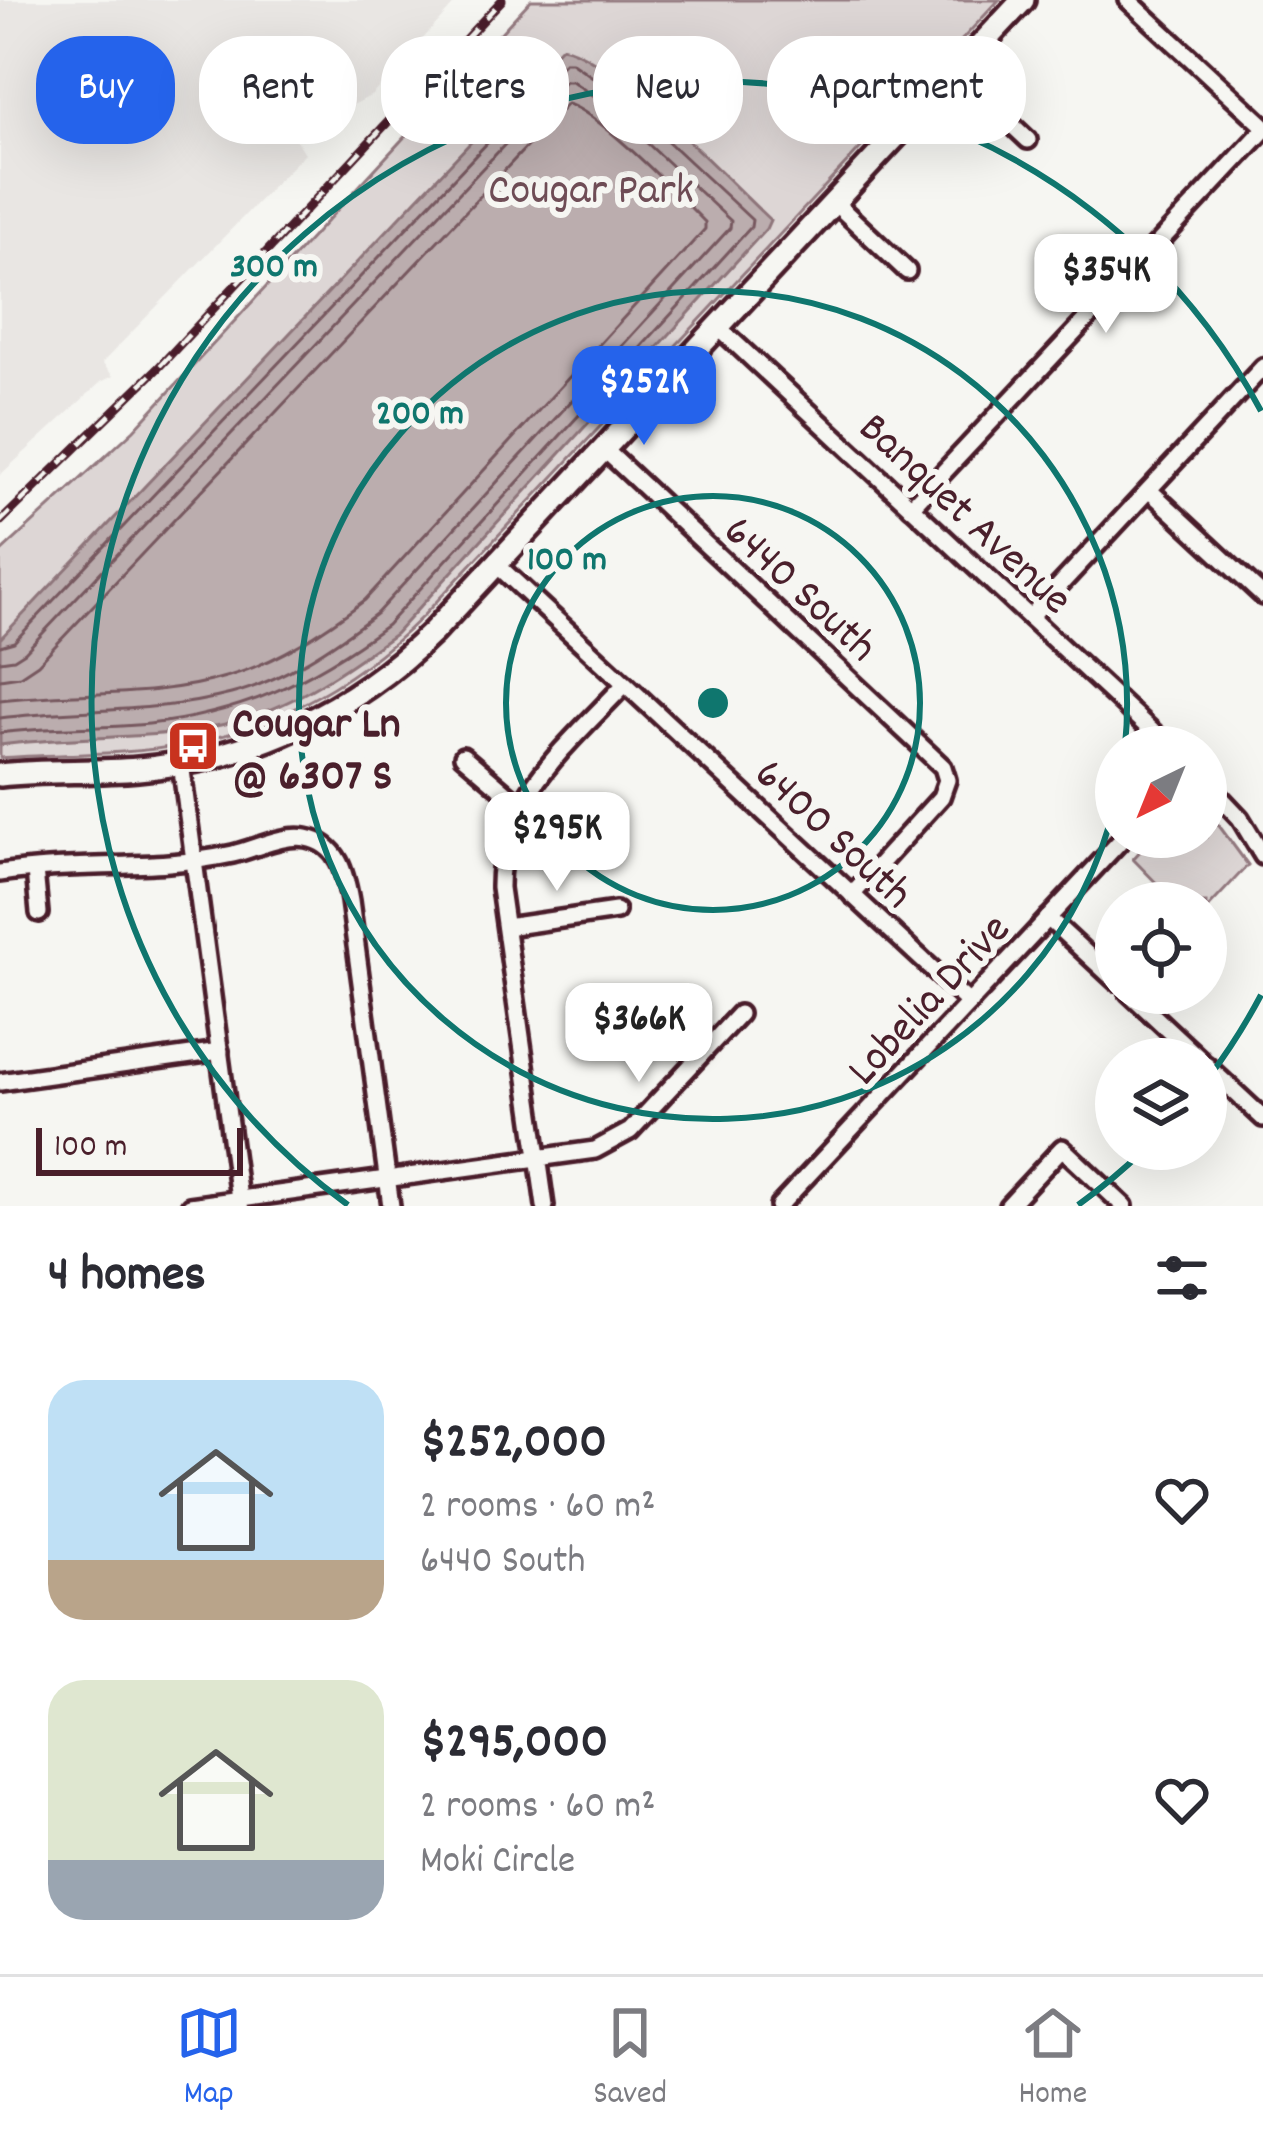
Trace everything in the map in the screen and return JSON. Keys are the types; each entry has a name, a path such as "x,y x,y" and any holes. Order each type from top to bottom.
{"main road":[{"path":"990,36 1023,0"},
{"path":"0,775 181,764 268,740 347,701 414,650 888,144"}],"street":[{"path":"911,507 1263,128 1128,0"},
{"path":"834,202 907,271"},
{"name":"Banquet Avenue","path":"718,327 1146,726"},
{"path":"1030,617 1263,367"},
{"name":"6440 South","path":"604,449 934,756 947,779 937,802 852,895"},
{"path":"1149,490 1263,596"},
{"name":"6400 South","path":"496,564 969,1003"},
{"path":"544,1206 500,888 501,859 519,804 625,684"},
{"path":"463,756 519,804"},
{"path":"181,764 240,1203"},
{"path":"1227,804 1263,856"},
{"path":"0,874 149,867 300,837 336,855 350,902 391,1206"},
{"name":"Lobelia Drive","path":"779,1206 1104,858"},
{"path":"35,870 39,913"},
{"path":"506,927 616,911"},
{"path":"1048,918 1095,962"},
{"path":"190,1206 240,1203 585,1153 623,1137 739,1014"},
{"path":"1152,1014 1177,1038"},
{"path":"0,1082 220,1051"},
{"path":"1227,1084 1263,1118"},
{"path":"1008,1206 1061,1148 1124,1206"}],"shaded area":[{"path":"0,0 458,0 425,36 381,36 381,85 357,103 357,36 199,36 199,144 299,144 305,153 102,363 113,376 0,475"}],"green space":[{"name":"Cougar Park","path":"531,0 999,0 965,36 767,36 767,144 864,144 423,616 365,665 334,687 267,721 194,743 0,758 0,553 134,430 398,144 569,144 569,36 498,36"},
{"path":"1227,836 1248,865 1227,888 1227,882 1155,882 1133,859 1227,858"}],"water":[{"name":"Cougar Park","path":"569,50 593,62 593,144 691,144 770,220 395,634 302,695 241,720 181,732 0,745 0,639 469,144 569,144"}],"railway":[{"path":"0,522 157,369 502,0"}],"place":[{"name":"Cougar Ln @ 6307 S","path":"193,746"}]}
